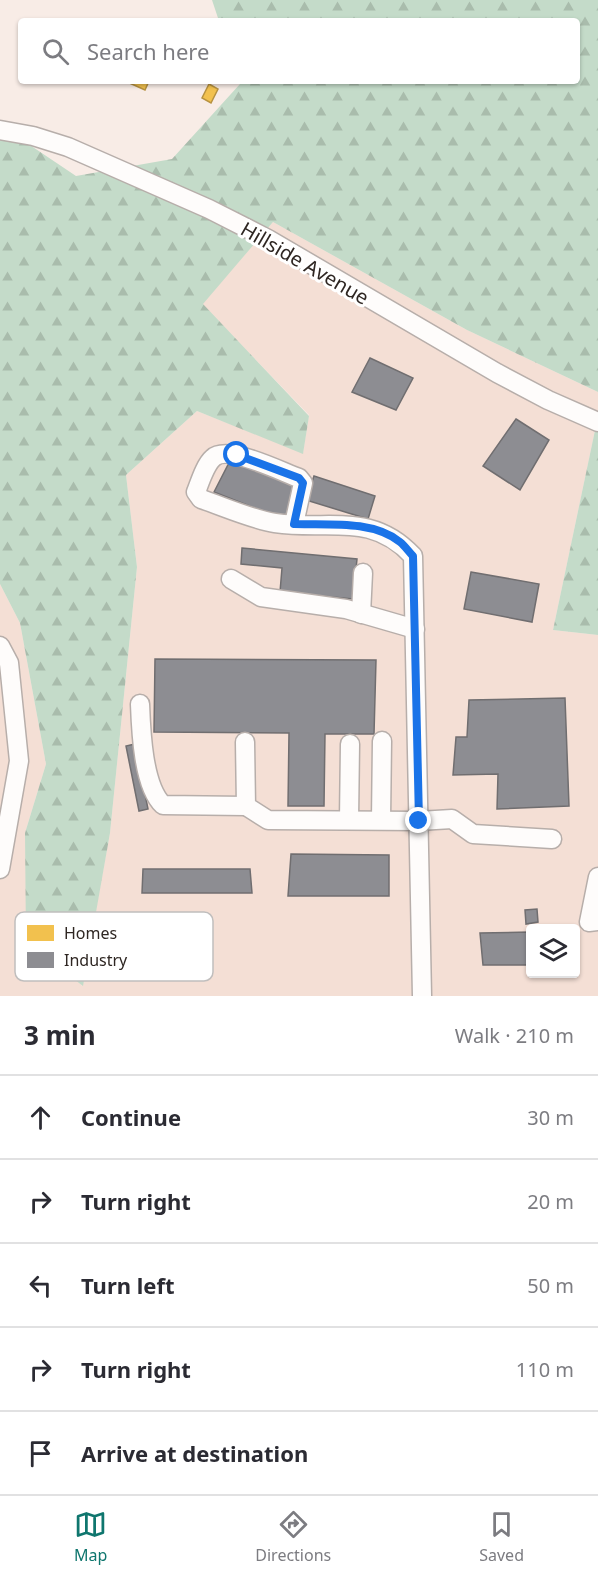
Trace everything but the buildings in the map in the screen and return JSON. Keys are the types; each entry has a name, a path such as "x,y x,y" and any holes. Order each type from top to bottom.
{"street":[{"name":"Hillside Avenue","path":"0,130 33,136 68,147 209,210 268,239 317,270 497,373 548,400 598,422"},
{"path":"294,524 303,483 299,478 237,455 219,454 211,459 196,492 201,499 274,523 294,524 353,526 379,531 399,541 413,556 422,996"},
{"path":"361,614 363,573"},
{"path":"231,579 261,597 346,609 415,629"},
{"path":"0,646 9,663 19,761 0,869"},
{"path":"141,704 141,744 155,797 163,805 246,806 268,820 419,821 452,819 474,834 552,839"},
{"path":"381,820 382,741"},
{"path":"245,742 246,806"},
{"path":"349,820 350,744"},
{"path":"598,877 589,922 598,921"}],"shaded area":[{"path":"273,222 467,330 598,392 598,416 553,630 598,635 598,996 0,996 0,584 20,623 46,764 25,833 54,912 15,912 15,981 80,981 82,986 83,981 213,981 213,912 96,912 110,833 137,567 126,475 197,411 303,453 309,415 202,304"}],"green space":[{"path":"212,0 598,0 598,392 467,330 273,222 203,304 309,416 303,454 197,411 126,475 137,567 110,833 96,912 26,912 25,833 46,764 20,623 0,584 0,125 76,176 172,159 240,84 580,84 580,18 218,18"},
{"path":"598,416 598,635 553,630"}],"route":[{"path":"237,455 299,478 303,483 294,524 353,526 379,531 399,541 413,556 419,821"}]}
